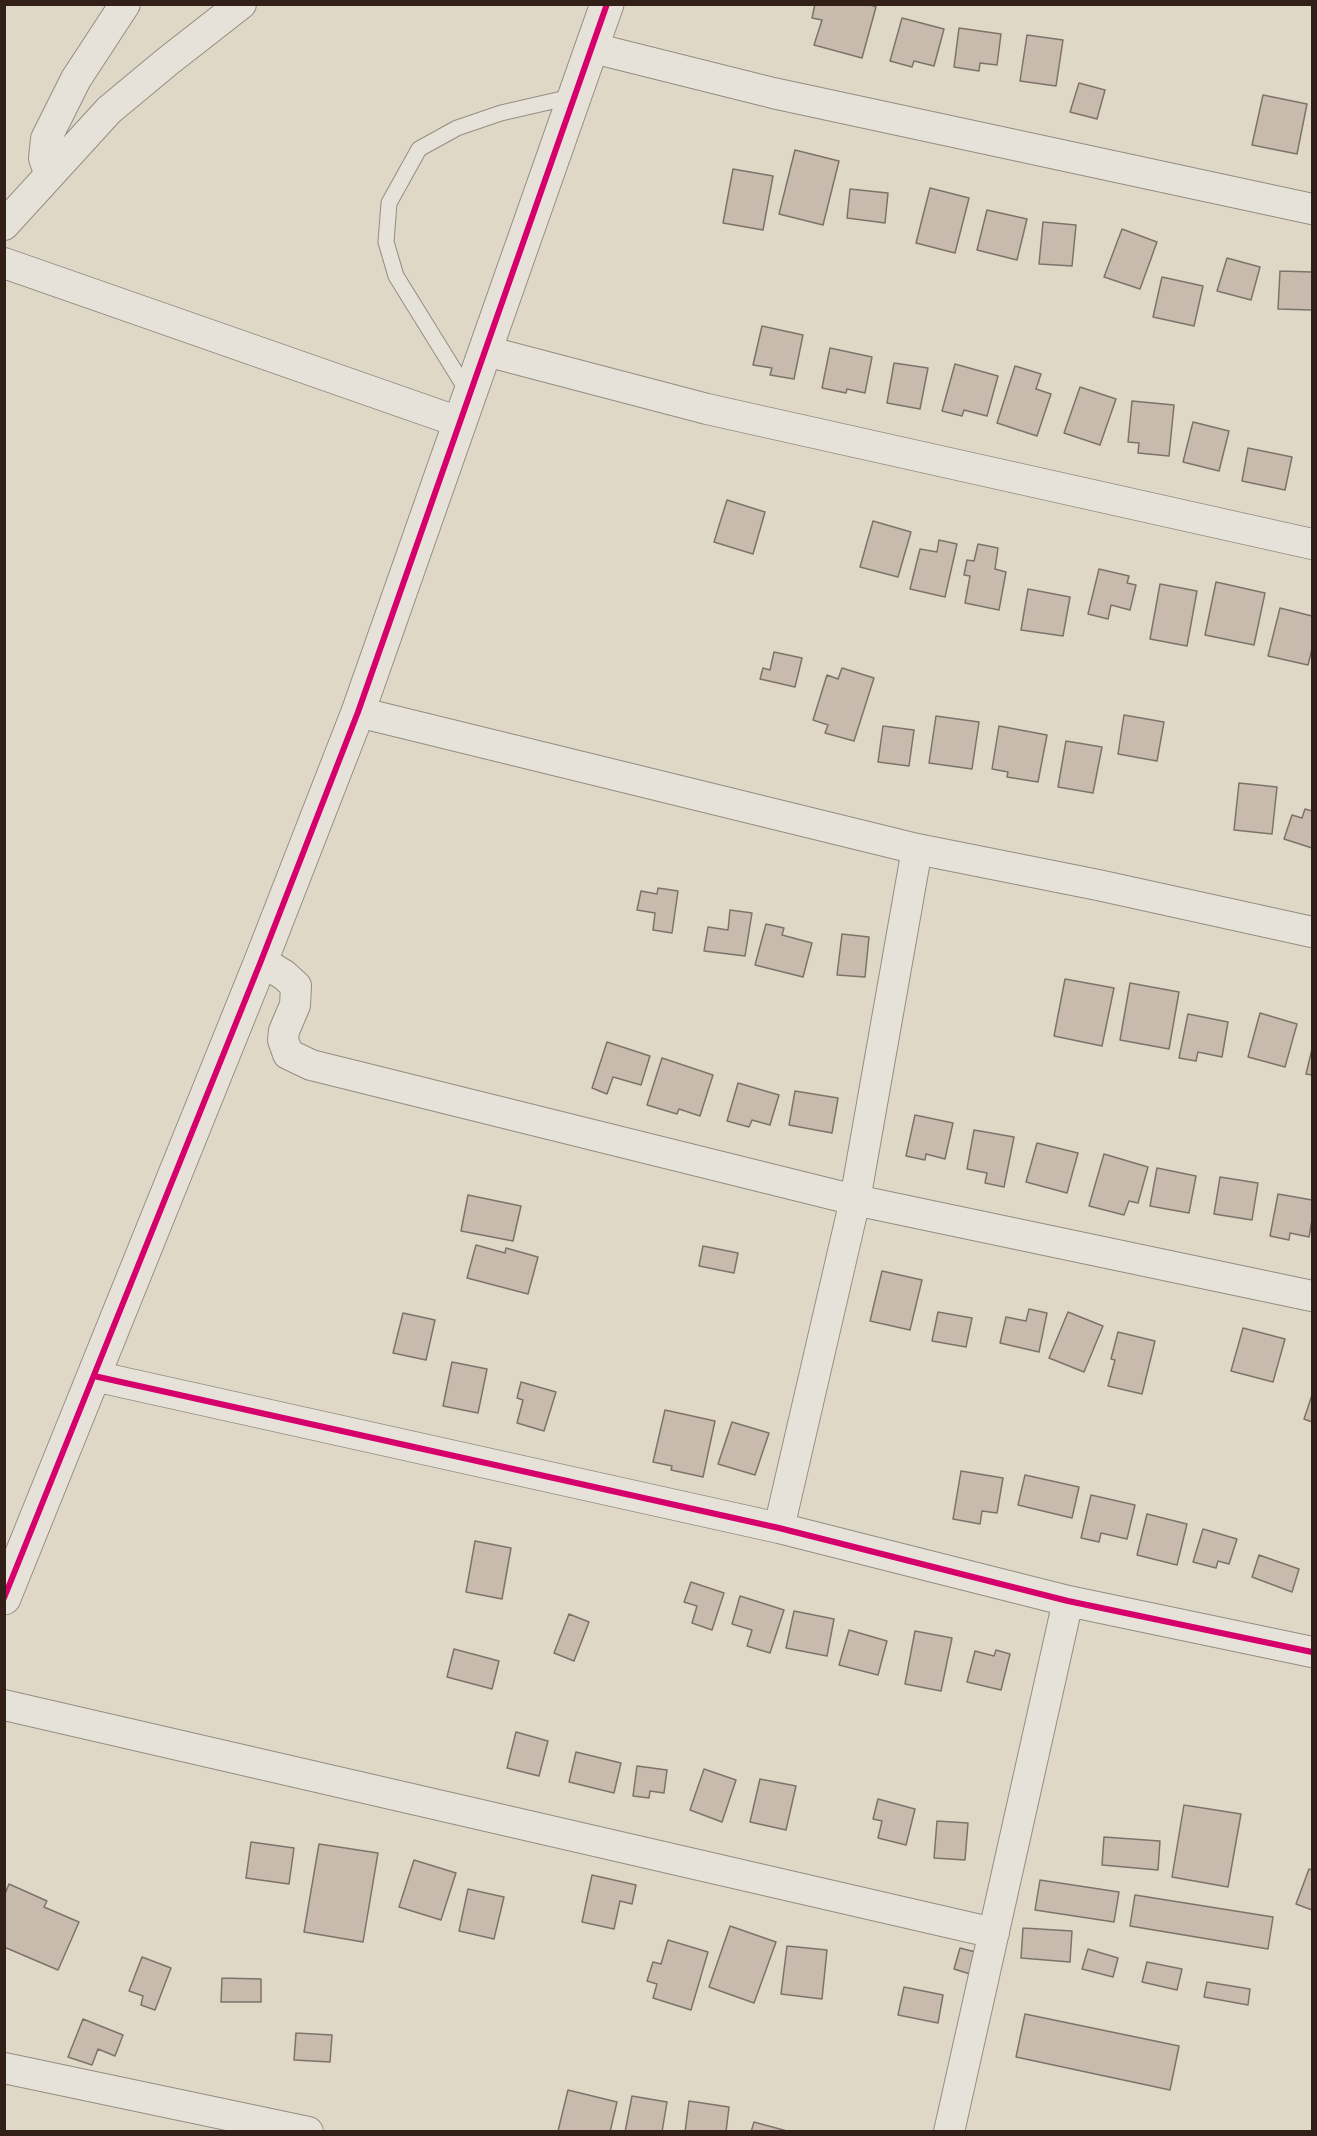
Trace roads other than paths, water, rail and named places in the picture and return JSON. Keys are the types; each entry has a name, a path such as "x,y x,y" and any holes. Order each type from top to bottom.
{"street":[{"path":"50,173 44,158 44,148 51,129 76,79 125,4"},
{"path":"4,225 109,110 241,4"},
{"path":"4,1598 261,961 358,712 607,4"},
{"path":"593,48 773,93 1312,209"},
{"path":"4,263 464,408"},
{"path":"486,351 707,409 1312,544"},
{"path":"358,712 917,849 1098,885 1312,932"},
{"path":"779,1528 855,1200 917,849"},
{"path":"261,961 290,978 296,986 295,1005 284,1031 283,1040 288,1054 299,1061 855,1200 1312,1296"},
{"path":"94,1376 779,1528 1068,1601 1312,1652"},
{"path":"949,2132 1068,1601"},
{"path":"4,1705 994,1933"},
{"path":"4,2068 308,2132"}],"lane":[{"path":"464,408 396,276 386,242 389,203 419,148 457,128 501,113 576,96"}]}
